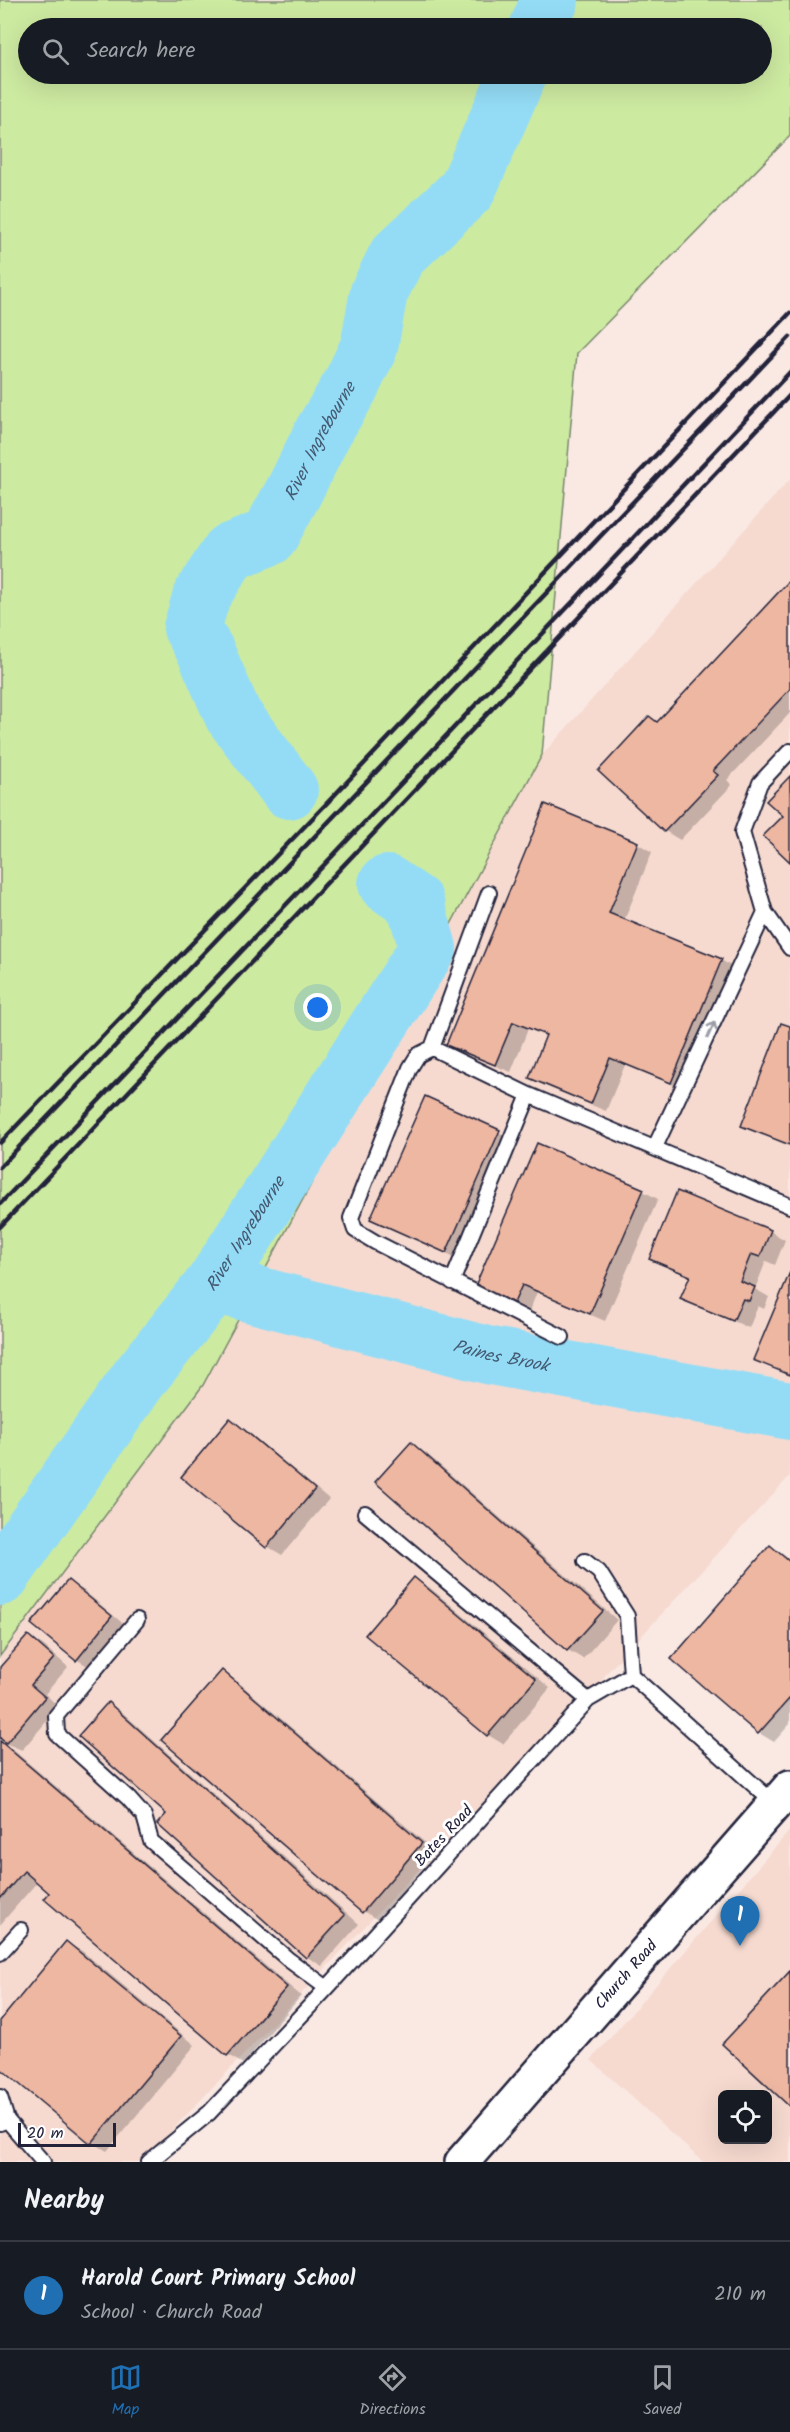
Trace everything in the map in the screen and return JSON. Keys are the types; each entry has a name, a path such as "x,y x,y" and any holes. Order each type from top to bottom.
{"street":[{"name":"Church Road","path":"462,2162 782,1795"}],"lane":[{"path":"790,751 760,783 742,832 765,912 790,948"},
{"path":"489,893 432,1048 418,1054 410,1068 351,1218 355,1230 562,1337"},
{"path":"655,1147 687,1083 765,912"},
{"path":"432,1048 529,1095 790,1206"},
{"path":"452,1282 529,1095"},
{"path":"365,1513 588,1700"},
{"path":"585,1561 599,1572 627,1616 631,1675 782,1795"},
{"path":"137,1620 56,1716 57,1734 128,1798 144,1816 151,1841 289,1960 327,1988"},
{"name":"Bates Road","path":"149,2162 209,2113 327,1988 588,1700 631,1675"},
{"path":"0,1953 21,1930"},
{"path":"0,2097 3,2121 43,2162"}],"shaded area":[{"path":"790,479 790,1476 607,1673 588,1700 499,1785 142,2162 0,2162 0,1657 203,1385 542,755"},
{"path":"790,1830 790,2162 703,2162 591,2060"}],"green space":[{"path":"0,0 790,0 790,136 577,353 542,755 203,1385 0,1656"}],"building":[{"path":"790,580 790,689 713,771 718,775 664,832 598,771 649,716 657,722"},
{"path":"790,776 790,862 763,836 783,816 766,801"},
{"path":"545,804 638,842 609,913 722,959 671,1083 610,1058 591,1104 529,1078 546,1035 513,1022 495,1065 446,1045"},
{"path":"781,1023 790,1026 790,1145 741,1126"},
{"path":"425,1096 500,1130 446,1253 370,1219"},
{"path":"537,1143 644,1189 590,1314 522,1285 514,1303 475,1286"},
{"path":"677,1191 771,1230 760,1257 751,1254 740,1281 755,1287 749,1301 743,1299 733,1321 680,1299 690,1276 649,1259"},
{"path":"790,1272 790,1375 753,1360"},
{"path":"230,1418 315,1489 266,1548 181,1477"},
{"path":"411,1442 603,1611 567,1651 375,1482"},
{"path":"770,1545 790,1562 790,1698 758,1734 671,1659"},
{"path":"414,1577 536,1679 487,1736 365,1635"},
{"path":"68,1580 112,1616 76,1661 31,1624"},
{"path":"28,1635 54,1658 31,1685 45,1697 6,1743 0,1738 0,1667"},
{"path":"222,1670 422,1843 362,1913 161,1740"},
{"path":"108,1702 345,1915 306,1958 157,1824 166,1814 78,1736"},
{"path":"0,1741 287,1987 227,2056 44,1899 49,1893 24,1871 0,1899"},
{"path":"66,1941 181,2036 91,2144 0,2068 0,2021"},
{"path":"790,1971 790,2107 722,2044"}],"waterway":[{"name":"River Ingrebourne","path":"542,18 550,0"},
{"name":"River Ingrebourne","path":"289,790 233,715 205,650 192,628 202,595 230,552 269,537 323,432 350,387 369,347 379,292 397,256 467,190 514,84"},
{"name":"River Ingrebourne","path":"0,1577 140,1377 214,1284 428,948 415,903 387,884"},
{"name":"Paines Brook","path":"214,1284 491,1356 790,1411"}],"railway":[{"path":"0,1143 328,802 790,313"},
{"path":"0,1167 790,337"},
{"path":"0,1204 790,372"},
{"path":"0,1227 790,395"}],"place":[{"name":"Harold Court Primary School","path":"740,1946"}]}
